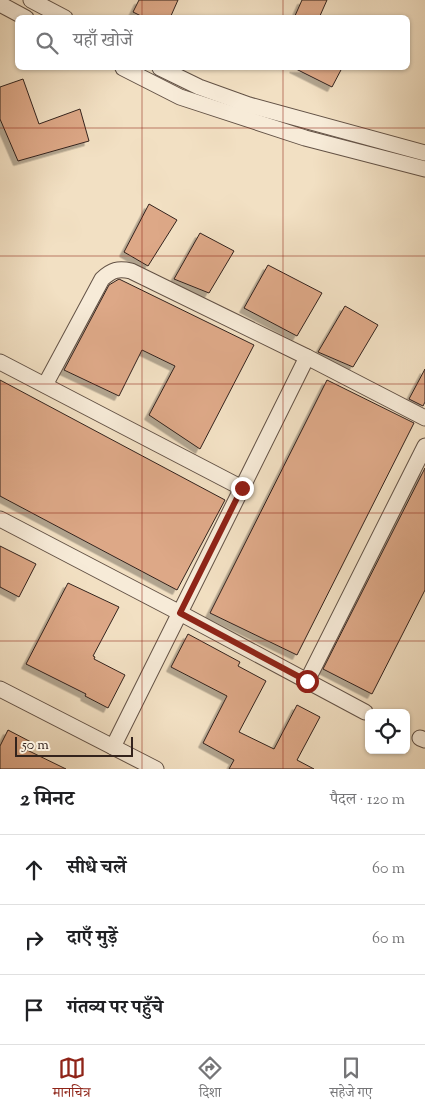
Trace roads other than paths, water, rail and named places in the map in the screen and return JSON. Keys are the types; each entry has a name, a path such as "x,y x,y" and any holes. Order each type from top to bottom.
{"street":[{"path":"31,0 58,15"},
{"path":"0,4 20,15"},
{"path":"127,70 189,100 305,138 425,170"},
{"path":"164,70 199,87 249,105 425,153"},
{"path":"45,385 102,279 110,271 121,269 131,271 307,357 425,418"},
{"path":"113,747 307,357"},
{"path":"0,362 242,488"},
{"path":"307,681 425,446"},
{"path":"0,519 365,712"},
{"path":"0,689 156,769"}]}
